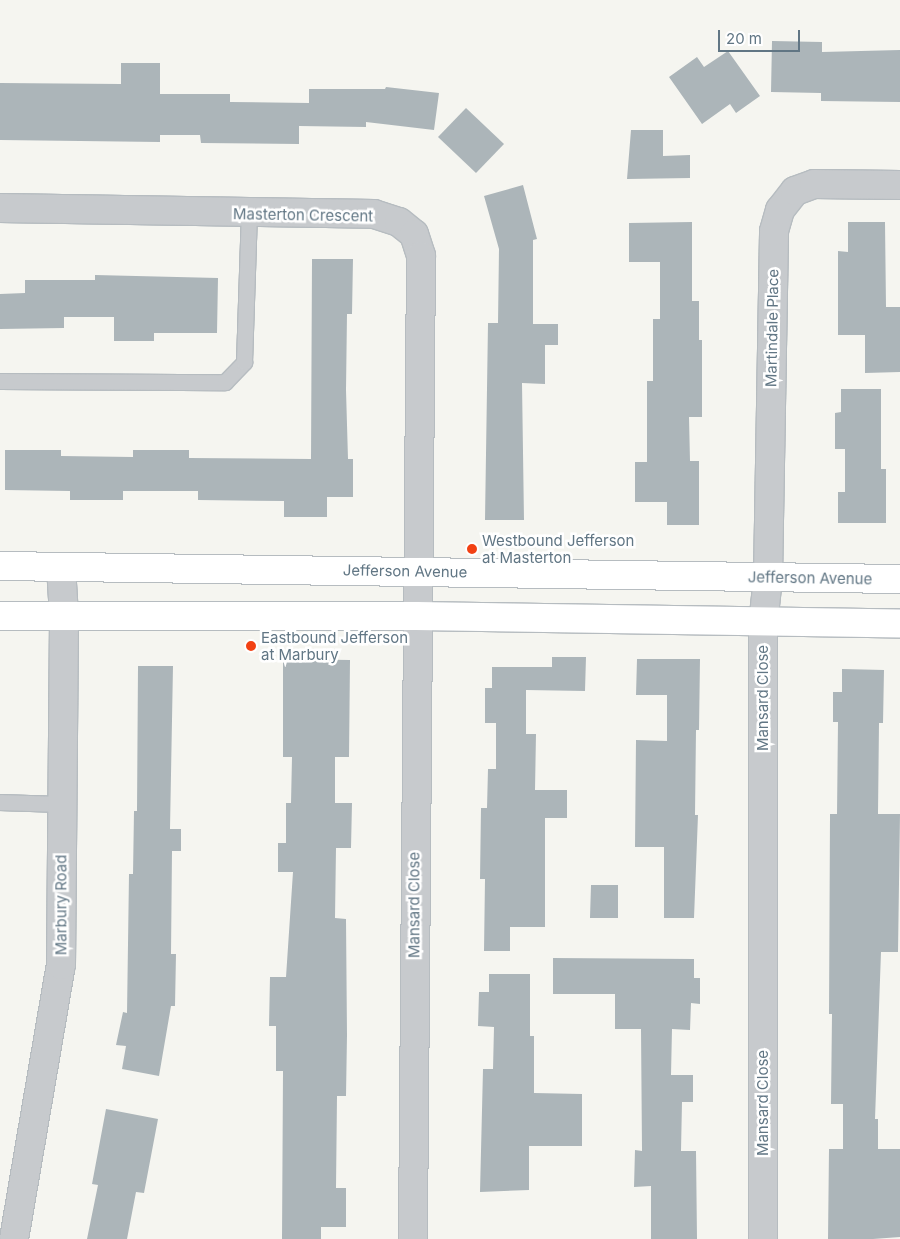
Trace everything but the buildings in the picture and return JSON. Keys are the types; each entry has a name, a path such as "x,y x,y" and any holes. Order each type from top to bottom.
{"street":[{"name":"Martindale Place","path":"768,578 774,231 780,210 795,190 814,184 900,185"},
{"name":"Masterton Crescent","path":"0,208 249,214 374,214 399,222 414,234 421,256 419,570"},
{"name":"Jefferson Avenue","path":"0,566 419,570 900,579"},
{"name":"Marbury Road","path":"14,1239 61,965 64,615 61,567"},
{"name":"Mansard Close","path":"412,1239 416,616 419,570"},
{"name":"Mansard Close","path":"764,1239 763,624 768,578"},
{"path":"0,616 416,616 763,624 900,624"}],"lane":[{"path":"0,381 225,382 244,362 249,214"},
{"path":"0,802 61,804"}],"place":[{"name":"Westbound Jefferson at Masterton","path":"472,549"},
{"name":"Eastbound Jefferson at Marbury","path":"251,646"}]}
